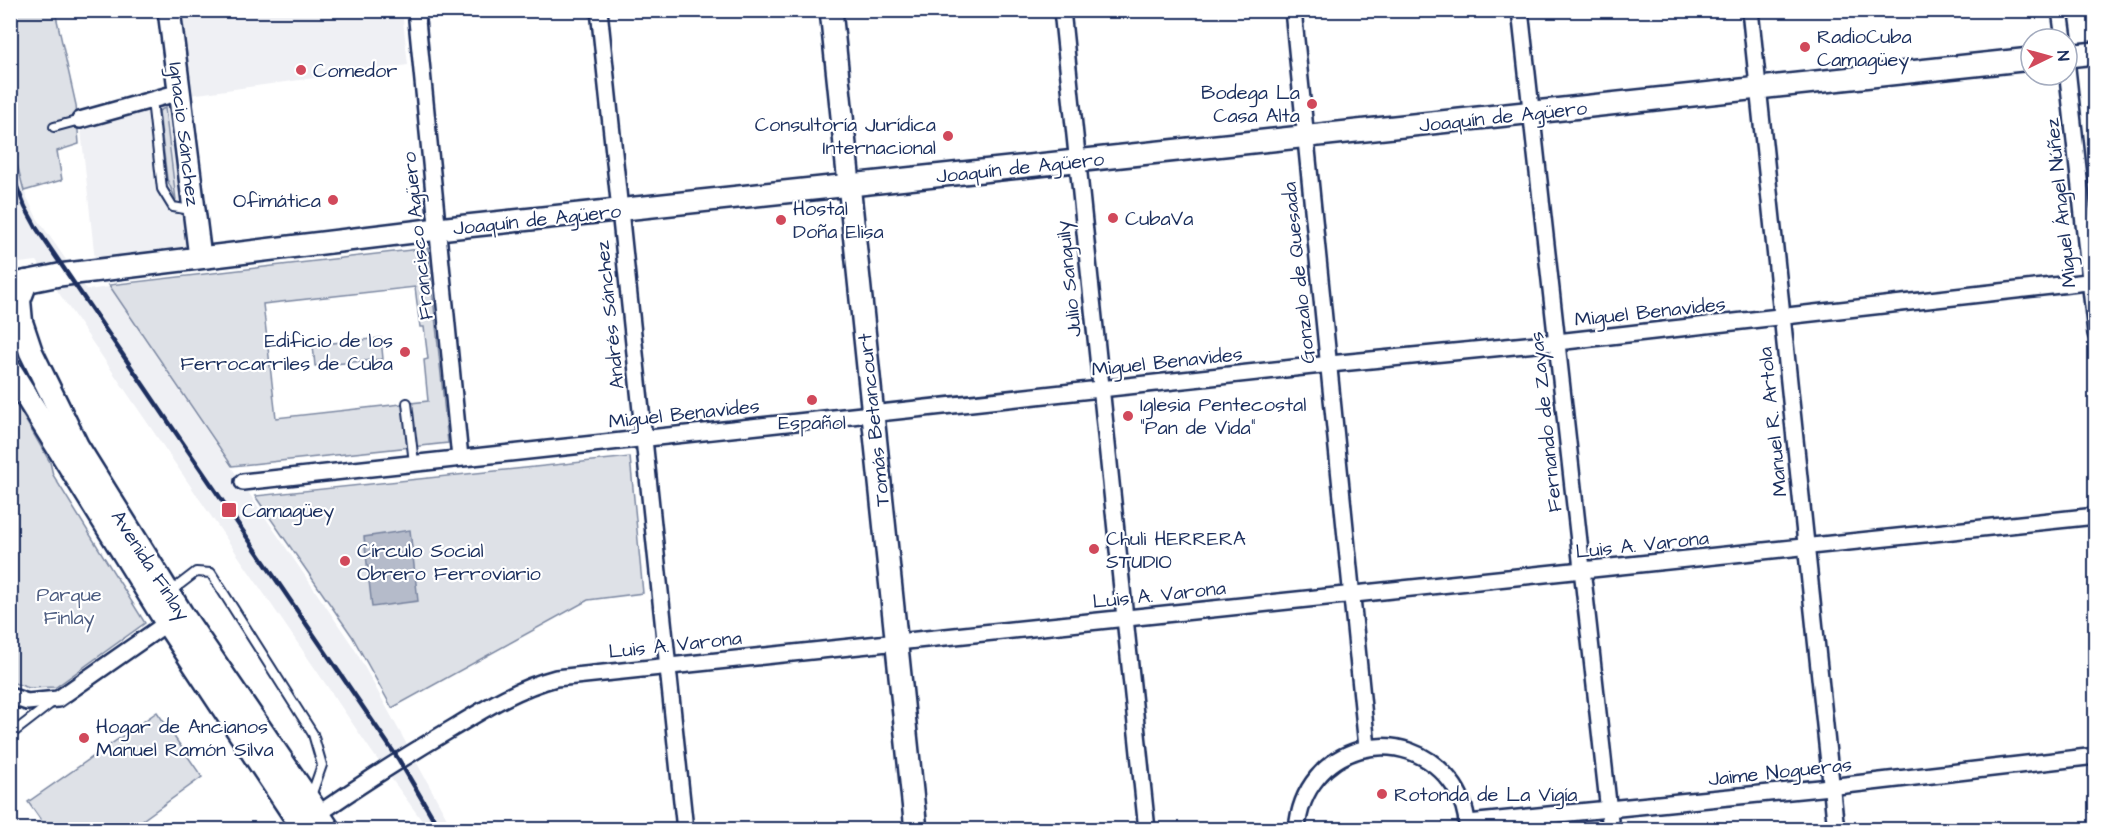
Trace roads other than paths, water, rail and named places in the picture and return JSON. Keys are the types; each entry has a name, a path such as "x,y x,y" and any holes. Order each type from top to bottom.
{"main road":[{"name":"Avenida Finlay","path":"18,284 21,322 31,352 77,446 161,598"},
{"name":"Avenida Finlay","path":"10,370 174,618 313,820"}],"street":[{"name":"Ignacio Sánchez","path":"169,10 200,257"},
{"name":"Francisco Agüero","path":"416,10 460,458"},
{"name":"Andrés Sánchez","path":"598,10 685,830"},
{"name":"Tomás Betancourt","path":"831,10 916,830"},
{"name":"Julio Sanguily","path":"1062,10 1148,830"},
{"name":"Gonzalo de Quesada","path":"1293,10 1367,747"},
{"name":"Fernando de Zayas","path":"1520,10 1611,830"},
{"name":"Manuel R. Artola","path":"1750,10 1836,830"},
{"path":"2060,10 2062,27"},
{"path":"2079,55 2096,53"},
{"name":"Joaquín de Agüero","path":"18,284 59,274 438,229 2019,60"},
{"name":"Miguel Ángel Núñez","path":"2069,87 2093,282 2096,334"},
{"path":"80,120 180,92"},
{"name":"Miguel Benavides","path":"243,482 1328,364 1782,318 2093,282"},
{"name":"Luis A. Varona","path":"313,820 399,760 531,684 556,678 1351,594 1582,572 2096,516"},
{"path":"10,696 27,702 58,699 174,618"},
{"path":"1297,830 1298,814 1307,790 1322,770 1343,755 1367,747 1395,746 1422,755 1444,772 1460,796 1467,826"},
{"name":"Jaime Nogueras","path":"1467,826 2096,756"}],"lane":[{"path":"152,100 162,189 172,207 195,210"},
{"path":"54,127 80,120"},
{"path":"407,404 414,463"},
{"path":"161,598 196,572 211,573 313,734 322,765 313,820"},
{"path":"10,735 58,699"}],"water":[{"path":"410,530 418,601 372,607 364,537"}],"railway":[{"path":"10,170 37,229 399,760 440,830"}],"place":[{"name":"RadioCuba Camagüey","path":"1805,47"},
{"name":"Comedor","path":"301,70"},
{"name":"Bodega La Casa Alta","path":"1312,104"},
{"name":"Consultoría Jurídica Internacional","path":"948,136"},
{"name":"Ofimática","path":"333,200"},
{"name":"CubaVa","path":"1113,218"},
{"name":"Hostal Doña Elisa","path":"781,220"},
{"name":"Edificio de los Ferrocarriles de Cuba","path":"405,352"},
{"name":"Español","path":"812,400"},
{"name":"Iglesia Pentecostal \"Pan de Vida\"","path":"1128,416"},
{"name":"Camagüey","path":"229,510"},
{"name":"Chuli HERRERA STUDIO","path":"1094,549"},
{"name":"Círculo Social Obrero Ferroviario","path":"345,561"},
{"name":"Hogar de Ancianos Manuel Ramón Silva","path":"84,738"},
{"name":"Rotonda de La Vigía","path":"1382,794"}],"park label":[{"name":"Parque Finlay","path":"69,606"}]}
